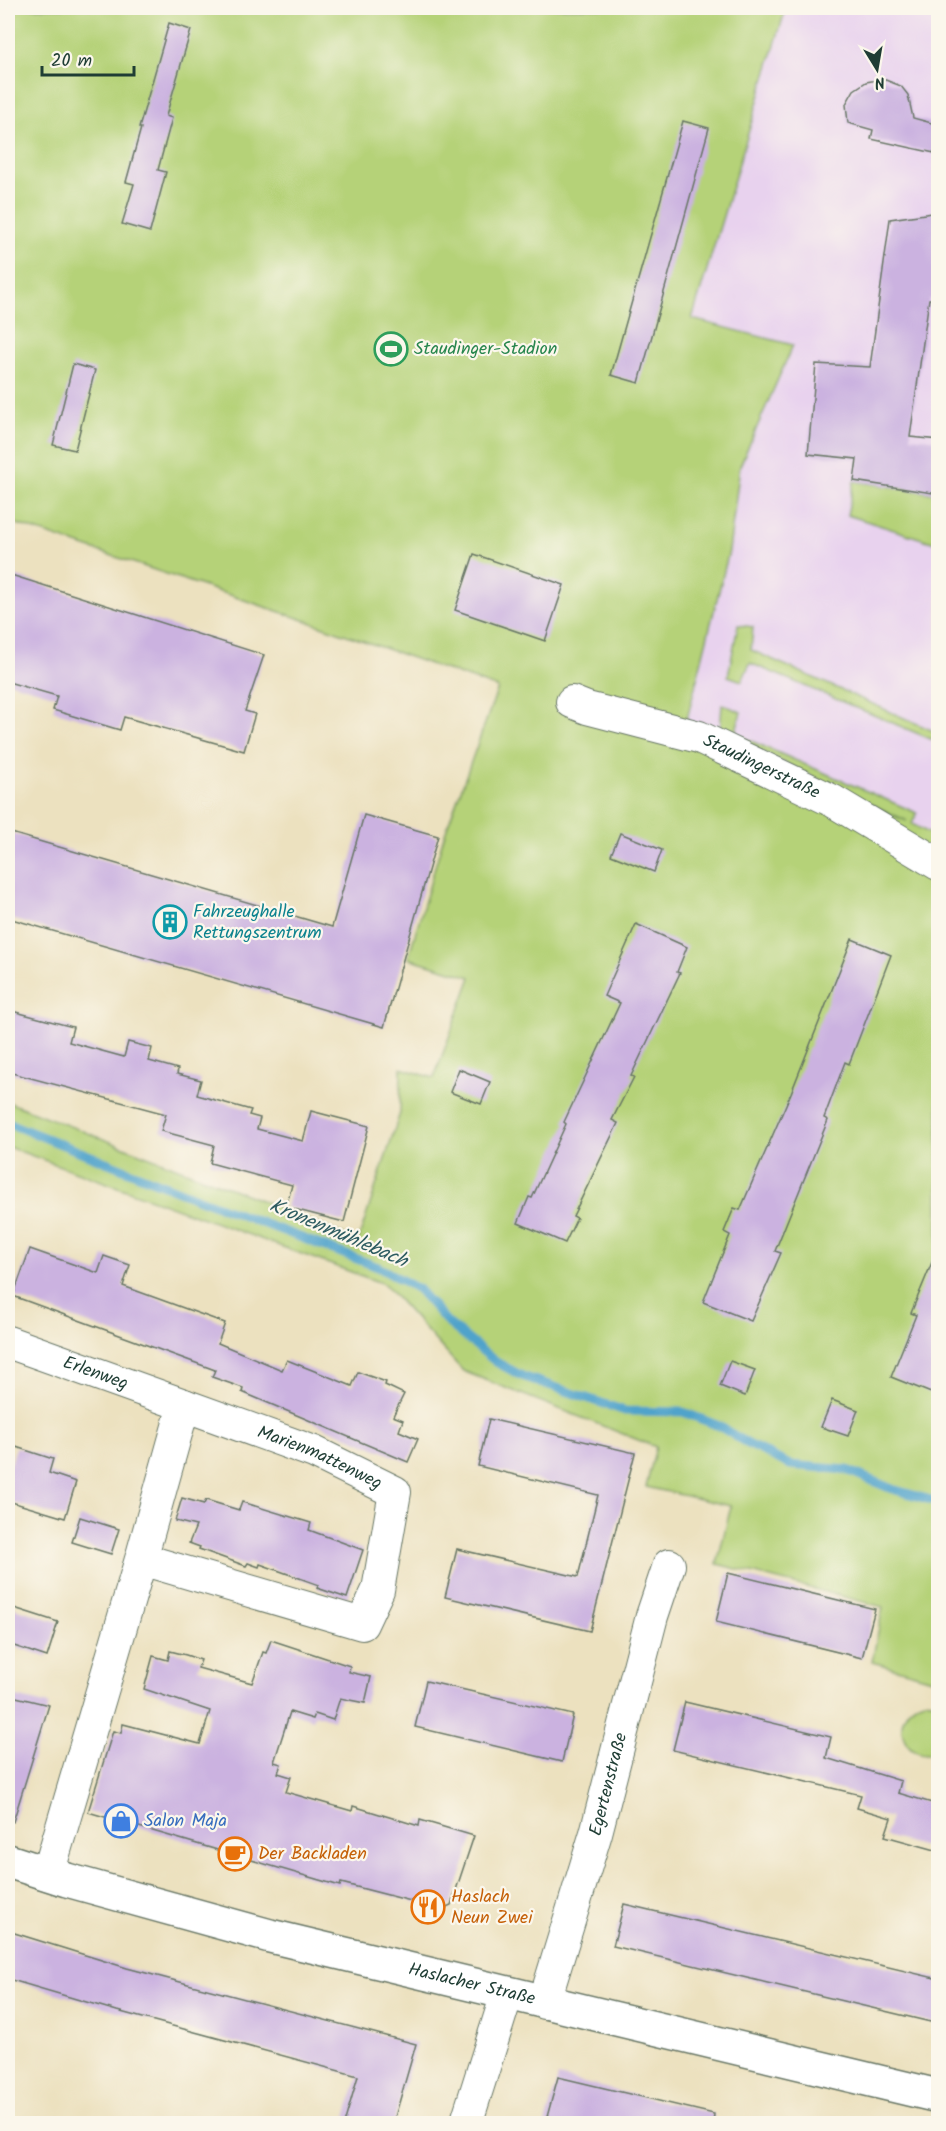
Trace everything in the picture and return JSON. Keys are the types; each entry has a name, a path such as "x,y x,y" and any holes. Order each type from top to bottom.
{"street":[{"name":"Staudingerstraße","path":"572,702 699,737 833,801 939,864"},
{"name":"Erlenweg","path":"8,1342 184,1405"},
{"path":"48,1874 184,1405"},
{"name":"Marienmattenweg","path":"141,1559 362,1624 378,1590 395,1492 315,1452 184,1405"},
{"name":"Egertenstraße","path":"544,2003 596,1833 646,1638 669,1565"},
{"name":"Haslacher Straße","path":"8,1861 270,1936 939,2096"},
{"path":"466,2124 507,1994"}],"shaded area":[{"path":"785,8 938,8 938,838 919,827 685,724 729,551 740,466 793,346 692,319"}],"green space":[{"path":"8,8 786,8 692,319 793,345 740,466 729,551 686,723 847,797 907,821 720,732 722,704 741,712 735,734 917,813 912,824 938,838 938,1683 936,1680 872,1662 883,1607 717,1564 731,1506 646,1487 656,1447 463,1371 384,1284 8,1147 8,1102 266,1202 358,1241 400,1113 401,1068 434,1078 471,977 408,958 444,836 498,688 8,521"},
{"path":"854,481 938,494 938,544 847,515"},
{"path":"738,625 753,627 751,650 938,733 938,742 750,663 742,681 728,676"},
{"path":"925,1700 938,1702 938,1752 925,1754 915,1751 908,1744 903,1735 902,1725 905,1715 913,1706"}],"building":[{"path":"169,23 191,30 166,116 172,118 158,170 166,172 150,232 122,224 134,184 126,182"},
{"path":"883,79 901,86 908,95 913,118 939,125 939,154 871,139 873,130 848,123 846,104 854,90 866,82"},
{"path":"683,121 709,128 639,383 611,375"},
{"path":"939,212 939,299 929,299 910,437 939,440 939,494 854,481 857,459 808,454 816,364 870,367 890,219"},
{"path":"73,364 95,370 75,450 53,445"},
{"path":"474,554 564,585 545,641 455,610"},
{"path":"8,574 264,655 245,711 255,714 244,751 124,717 120,730 53,710 57,696 8,682"},
{"name":"Fahrzeughalle Rettungszentrum","path":"364,815 438,836 384,1027 8,918 8,832 332,927"},
{"path":"620,833 662,850 654,872 611,855"},
{"path":"636,924 687,947 677,972 680,973 631,1076 634,1077 612,1120 618,1123 573,1216 577,1218 565,1243 518,1223 529,1197 532,1198 566,1124 564,1122 620,1003 604,996"},
{"path":"852,939 891,955 849,1064 845,1062 824,1118 828,1120 775,1251 781,1253 751,1321 703,1302 730,1235 724,1232 734,1208 740,1210 791,1093"},
{"path":"8,1010 73,1027 69,1042 124,1057 128,1042 152,1048 149,1061 178,1069 177,1074 201,1080 197,1095 251,1110 249,1115 260,1118 257,1129 303,1141 311,1111 369,1126 344,1222 286,1207 292,1185 210,1163 214,1145 161,1131 166,1114 8,1072"},
{"path":"459,1069 490,1082 481,1104 450,1092"},
{"path":"938,1248 939,1375 931,1393 891,1377 916,1315 911,1313"},
{"path":"30,1249 98,1273 104,1256 130,1265 123,1286 225,1323 218,1343 282,1370 287,1360 352,1386 358,1372 386,1382 385,1385 404,1394 393,1416 403,1420 399,1431 418,1439 408,1462 242,1392 243,1388 212,1377 215,1370 13,1296"},
{"path":"730,1361 755,1370 745,1396 720,1386"},
{"path":"832,1400 858,1410 848,1436 821,1427"},
{"path":"489,1419 635,1453 590,1631 445,1597 457,1549 578,1577 598,1495 478,1466"},
{"path":"16,1447 53,1459 49,1473 76,1482 65,1518 8,1501 8,1463 11,1464"},
{"path":"182,1498 204,1504 206,1500 239,1510 242,1502 311,1523 309,1530 363,1550 347,1598 317,1588 319,1585 260,1564 259,1567 248,1563 246,1566 199,1549 200,1547 189,1543 196,1526 175,1521"},
{"path":"80,1517 119,1529 111,1554 72,1542"},
{"path":"728,1573 875,1609 862,1658 716,1622"},
{"path":"8,1606 58,1622 47,1657 8,1644"},
{"path":"271,1640 350,1666 349,1672 371,1677 365,1703 340,1698 333,1720 315,1714 313,1719 290,1712 274,1762 281,1764 278,1773 291,1777 286,1792 352,1811 353,1806 419,1826 420,1820 474,1836 451,1905 442,1909 341,1883 340,1886 88,1812 113,1731 121,1733 123,1724 200,1744 210,1711 144,1689 153,1656 168,1660 170,1651 186,1655 201,1660 198,1668 252,1683 263,1652 266,1653"},
{"path":"426,1681 573,1715 562,1762 415,1727"},
{"path":"12,1696 49,1705 13,1822 8,1821 8,1700 11,1700"},
{"path":"685,1702 831,1737 826,1758 901,1781 898,1793 939,1805 939,1851 885,1836 891,1818 857,1808 861,1795 673,1750"},
{"path":"624,1904 939,1979 939,2024 613,1946"},
{"path":"8,1931 127,1968 416,2044 393,2124 344,2124 358,2076 8,1979"},
{"path":"558,2077 714,2114 713,2124 545,2124"}],"waterway":[{"name":"Kronenmühlebach","path":"8,1123 378,1267 418,1289 448,1323 496,1362 522,1376 625,1411 683,1412 719,1426 748,1444 790,1465 847,1470 892,1489 938,1502"}],"place":[{"name":"Staudinger-Stadion","path":"391,349"},
{"name":"Fahrzeughalle Rettungszentrum","path":"170,922"},
{"name":"Salon Maja","path":"121,1821"},
{"name":"Der Backladen","path":"235,1854"},
{"name":"Haslach Neun Zwei","path":"428,1907"}]}
